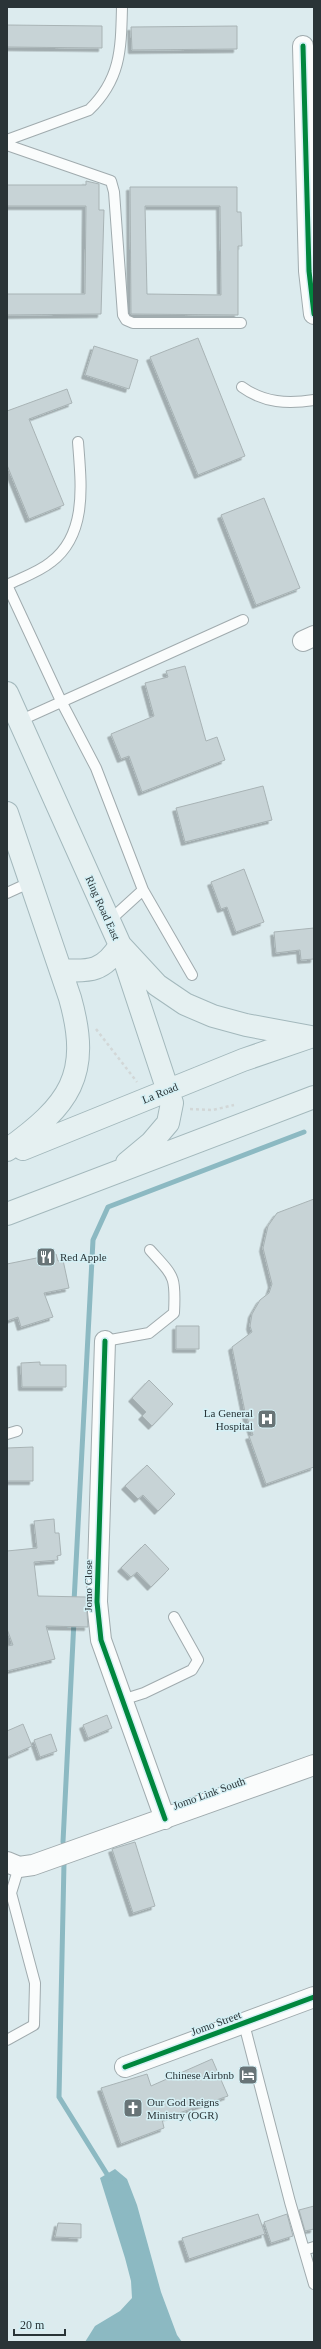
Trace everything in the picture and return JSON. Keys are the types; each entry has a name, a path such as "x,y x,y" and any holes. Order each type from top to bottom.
{"main road":[{"name":"Ring Road East","path":"7,693 120,945 157,985 185,1004 213,1016 246,1025 313,1039"},
{"path":"7,813 62,970 77,1023 79,1058 72,1087 51,1115 37,1128 7,1150"},
{"path":"62,970 80,971 97,969 107,963 120,945"},
{"path":"116,1173 150,1143 168,1123 172,1103 120,945"},
{"name":"La Road","path":"7,1155 243,1060 313,1039"},
{"path":"7,1214 314,1097"}],"street":[{"path":"303,46 309,271 314,314"},
{"name":"Jomo Close","path":"105,1341 97,1602 101,1640 165,1819"},
{"name":"Jomo Link South","path":"13,1864 34,1865 314,1765"},
{"name":"Jomo Street","path":"125,2067 314,1997"}],"lane":[{"path":"7,140 89,110 99,101 108,88 121,52 122,7"},
{"path":"7,145 111,181 114,192 123,315 126,320 133,323 241,323"},
{"path":"242,387 261,398 278,402 314,400"},
{"path":"78,442 82,500 68,547 50,563 7,585 61,701 96,768 142,890 192,975"},
{"path":"19,721 243,620"},
{"path":"7,894 31,882"},
{"path":"109,921 142,890"},
{"path":"105,1341 148,1333 174,1312 175,1288 172,1274 150,1250"},
{"path":"122,1700 144,1693 192,1670 198,1660 174,1617"},
{"path":"7,2040 34,2025 35,1983 11,1893 13,1864"},
{"path":"244,2024 314,2284"},
{"path":"304,2250 314,2247"}],"water":[{"path":"115,2169 127,2179 137,2205 161,2292 177,2335 182,2342 85,2342 95,2326 120,2311 132,2298 131,2281 125,2258 100,2178"}],"building":[{"path":"7,25 102,26 102,48 7,47"},
{"path":"237,26 237,49 132,50 131,27"},
{"path":"86,181 99,184 99,210 104,210 101,314 7,315 7,294 85,294 86,206 7,206 7,185 86,185"},
{"path":"130,187 237,187 237,212 241,212 242,246 238,246 238,315 131,314","holes":["145,206 220,206 221,295 147,294"]},
{"path":"198,338 245,456 198,475 150,357"},
{"path":"94,346 138,360 129,389 85,375"},
{"path":"67,389 72,403 29,419 64,505 29,519 7,465 7,411"},
{"path":"264,498 300,588 256,605 221,515"},
{"path":"185,666 206,741 217,737 225,760 142,792 129,756 121,759 111,734 154,716 145,683 168,677 166,671"},
{"path":"263,786 272,820 185,842 176,808"},
{"path":"244,869 264,922 236,932 227,907 221,909 211,882"},
{"path":"314,928 314,959 301,960 300,950 276,953 274,932"},
{"path":"314,1199 314,1467 266,1484 249,1436 253,1435 245,1412 232,1347 252,1332 250,1326 252,1314 260,1300 269,1293 272,1284 263,1248 268,1226 277,1213"},
{"path":"56,1254 58,1261 63,1260 69,1288 44,1293 53,1317 21,1327 18,1317 7,1321 7,1264"},
{"path":"176,1326 199,1326 199,1349 176,1349"},
{"path":"40,1362 40,1365 66,1365 66,1387 22,1387 21,1363"},
{"path":"149,1380 173,1404 152,1426 142,1416 146,1412 132,1398"},
{"path":"33,1447 33,1481 7,1481 7,1448"},
{"path":"147,1465 175,1494 158,1511 143,1495 138,1499 125,1486"},
{"path":"54,1519 55,1533 59,1533 61,1555 57,1556 58,1560 34,1562 38,1596 86,1597 88,1627 46,1626 55,1659 7,1671 7,1646 13,1645 7,1629 7,1551 37,1548 34,1521"},
{"path":"145,1544 169,1569 151,1587 137,1572 131,1577 121,1568"},
{"path":"107,1715 112,1728 88,1738 83,1725"},
{"path":"23,1724 32,1746 7,1757 7,1731"},
{"path":"51,1734 57,1751 40,1757 34,1740"},
{"path":"135,1842 155,1906 133,1913 112,1849"},
{"path":"212,2059 228,2096 162,2119 164,2128 121,2144 101,2088 147,2074 151,2086"},
{"path":"314,2206 314,2229 305,2231 299,2210"},
{"path":"258,2214 265,2234 189,2259 182,2238"},
{"path":"287,2214 293,2236 271,2243 264,2222"},
{"path":"58,2223 81,2224 81,2238 55,2237"}],"waterway":[{"path":"74,1602 93,1240 108,1207 304,1132"},
{"path":"63,1842 74,1620"},
{"path":"64,1863 59,2097 110,2179"}],"cycle path":[{"path":"303,46 309,271 314,314"},
{"path":"105,1341 97,1602 101,1640 165,1819"},
{"path":"125,2067 314,1997"}],"place":[{"name":"Red Apple","path":"46,1257"},
{"name":"La General Hospital","path":"267,1419"},
{"name":"Chinese Airbnb","path":"248,2075"},
{"name":"Our God Reigns Ministry (OGR)","path":"133,2108"}]}
